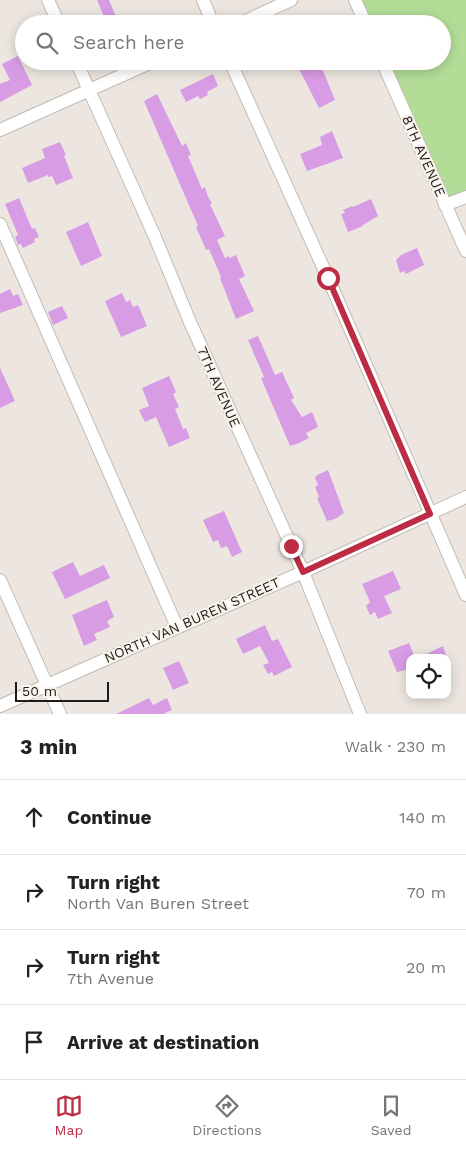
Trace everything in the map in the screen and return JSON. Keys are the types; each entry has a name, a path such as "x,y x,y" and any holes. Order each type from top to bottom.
{"street":[{"path":"48,0 55,15"},
{"path":"203,0 209,15"},
{"path":"258,15 291,0"},
{"path":"355,0 362,15"},
{"name":"7TH AVENUE","path":"80,70 155,237 194,331 303,572 360,714"},
{"path":"0,130 134,70"},
{"path":"234,70 328,278 466,595"},
{"name":"8TH AVENUE","path":"386,70 466,251"},
{"path":"445,205 466,197"},
{"path":"0,224 177,627"},
{"name":"NORTH VAN BUREN STREET","path":"0,706 303,572 466,496"},
{"path":"0,580 60,714"}],"green space":[{"path":"357,0 466,0 466,196 446,203 387,70 451,70 451,15 363,15"}],"building":[{"path":"97,0 109,0 115,15 103,15"},
{"path":"15,58 15,70 25,70 32,85 0,102 0,84 10,80 2,64"},
{"path":"300,70 323,70 335,100 319,108"},
{"path":"213,74 218,86 207,92 208,95 200,99 198,96 186,102 180,90"},
{"path":"157,94 182,146 186,143 191,155 188,156 202,189 205,187 212,203 210,204 225,236 217,240 225,258 236,255 245,276 239,279 254,311 236,319 221,277 209,249 206,250 196,227 198,226 144,101"},
{"path":"332,131 343,158 307,171 300,154 322,145 320,137"},
{"path":"60,142 73,178 56,185 52,176 48,177 48,175 28,183 22,168 45,158 42,149"},
{"path":"19,198 32,229 35,228 39,237 34,239 35,242 23,248 21,244 18,245 15,237 18,235 5,204"},
{"path":"371,199 378,216 363,226 348,232 341,214 345,213 343,210"},
{"path":"88,222 102,256 81,266 66,232"},
{"path":"417,248 424,265 406,274 404,271 400,273 396,260 401,255"},
{"path":"10,289 13,296 18,294 23,305 0,313 0,294"},
{"path":"122,293 126,302 130,300 133,307 138,305 147,326 121,337 105,301"},
{"path":"62,306 68,318 53,325 48,312"},
{"path":"258,336 275,375 282,372 294,398 291,400 302,417 312,412 318,427 306,433 309,438 299,443 290,446 261,378 264,377 248,340"},
{"path":"0,368 15,401 0,408"},
{"path":"169,376 176,392 173,394 179,407 175,409 183,429 186,428 190,438 169,447 156,417 145,422 139,410 149,406 142,388"},
{"path":"328,470 344,513 335,519 327,521 317,498 319,497 315,487 318,485 315,478 317,475"},
{"path":"224,511 242,552 232,557 227,546 221,548 218,540 213,542 203,520"},
{"path":"73,562 80,576 104,565 110,578 65,599 52,572"},
{"path":"393,571 401,589 384,596 392,613 378,619 375,612 370,615 366,606 370,602 362,584"},
{"path":"107,600 114,617 107,621 110,627 94,634 97,640 84,646 72,615"},
{"path":"265,625 272,641 278,639 292,667 274,676 272,672 268,674 263,665 269,663 260,646 243,654 236,639"},
{"path":"409,643 413,654 406,654 406,670 397,672 388,651"},
{"path":"443,646 446,654 426,654"},
{"path":"179,661 189,683 173,690 163,668"},
{"path":"149,698 153,705 167,698 172,710 163,714 116,714"}],"route":[{"path":"291,546 303,572 430,514 328,278"}]}
